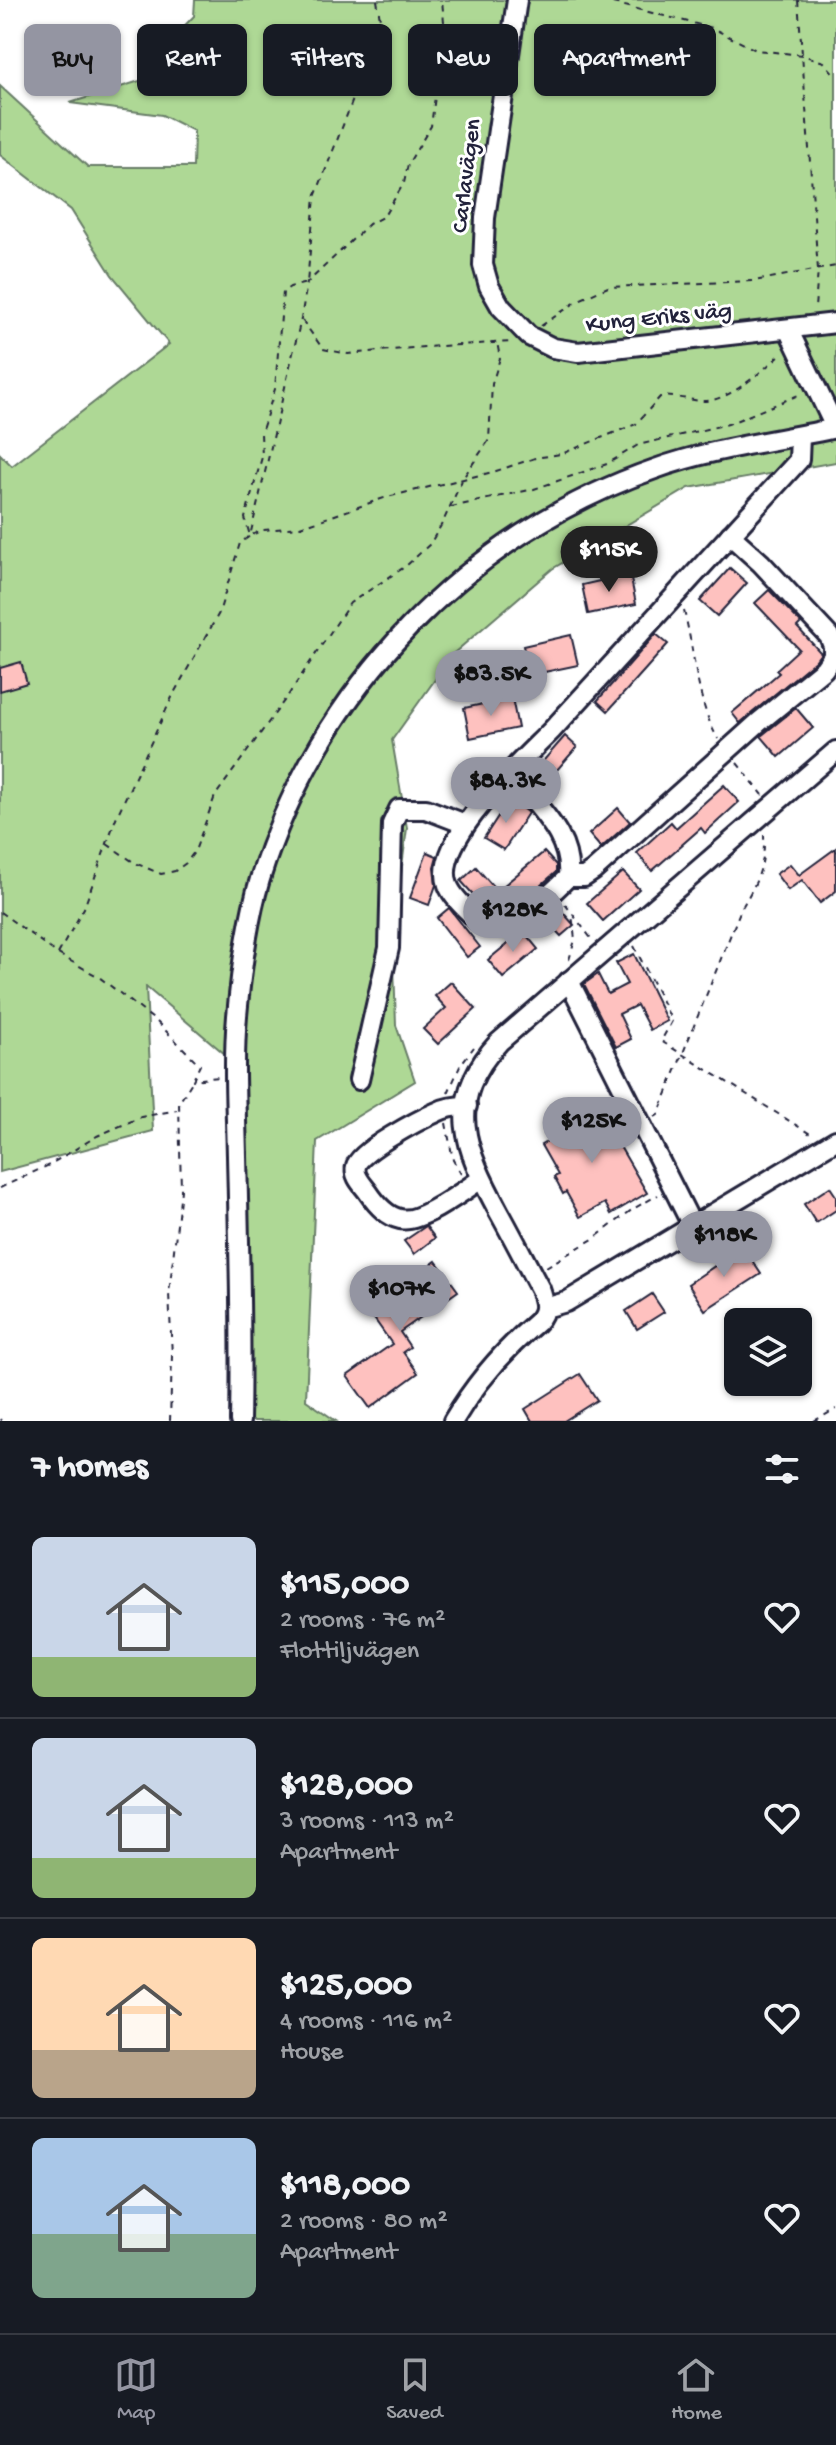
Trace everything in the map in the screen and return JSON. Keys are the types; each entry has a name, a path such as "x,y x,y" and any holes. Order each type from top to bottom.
{"street":[{"name":"Carlavägen","path":"501,307 489,286 483,265 485,218 517,0"},
{"name":"Kung Eriks väg","path":"501,307 529,336 553,348 578,352 792,337 814,326 836,323"},
{"path":"240,1421 236,1038 242,967 259,882 289,804 317,749 383,655 416,618 445,591 508,544 586,498 656,468 699,456 836,429 792,337"},
{"path":"730,535 761,563 829,636 833,656 824,669 727,750 593,871 562,884 515,920 500,926 480,923 447,885 446,874 450,855 472,812 552,730 677,594 730,535 799,460 800,436"},
{"path":"453,1421 487,1370 537,1322 545,1308 540,1289 481,1179 470,1152 465,1134 474,1074 484,1058 569,981 836,751"},
{"path":"511,771 551,821 567,850 569,864 562,884"},
{"path":"359,1080 389,948 392,824 399,809 426,809 465,824"},
{"path":"569,981 692,1225"},
{"path":"467,1106 439,1110 376,1146 359,1158 356,1175 377,1205 391,1216 403,1220 439,1206 481,1179"},
{"path":"545,1308 566,1302 829,1144"}],"path":[{"path":"250,536 301,319 315,197 359,84 378,53 381,25 377,0"},
{"path":"250,536 245,518 262,457 261,433 275,389 283,292 307,283 369,224 384,216 404,183 408,164 431,126 442,44 442,0"},
{"path":"601,0 712,28 756,50 802,55 824,62 836,76"},
{"path":"798,0 818,270 814,326"},
{"path":"301,319 323,349 348,354 512,342 529,336 579,300 608,287 754,281 836,266"},
{"path":"58,954 84,908 106,844 174,693 219,613 240,543 262,530 300,527 364,503 561,454 636,424 660,397 675,395 706,401 723,396 758,375 792,337"},
{"path":"106,844 135,863 161,874 175,871 186,863 195,851 215,796 350,603 406,566 430,544 463,478 489,440 492,384 500,358 497,342"},
{"path":"450,508 534,489 607,464 638,445 728,424 817,389"},
{"path":"677,594 689,629 710,726 764,796"},
{"path":"642,1125 658,1115 741,909 764,864 764,834 760,816"},
{"path":"562,884 572,914 575,940 566,967 569,981"},
{"path":"0,912 58,954 99,977 157,1022 200,1065 179,1103 181,1190 169,1293 172,1356 170,1421"},
{"path":"572,914 594,943"},
{"path":"626,931 672,1021 661,1041 829,1144"},
{"path":"193,1080 236,1079"},
{"path":"0,1188 126,1123 179,1110"},
{"path":"532,1274 673,1187"},
{"path":"814,1421 836,1409"}],"green space":[{"path":"195,0 836,0 836,462 689,488 552,569 454,653 392,740 407,828 393,935 396,1025 415,1081 317,1141 306,1400 336,1421 251,1421 246,1072 146,987 153,1131 0,1172 0,454 12,466 169,344 112,275 71,210 0,155 0,86 88,167 193,167 194,131 162,115 70,103 92,96 121,96 121,87 137,82 137,96 247,96 247,24 186,24 194,16"}],"building":[{"path":"730,568 747,583 717,616 700,601"},
{"path":"630,574 636,604 588,614 582,585"},
{"path":"769,590 801,623 797,627 821,653 740,723 732,713 779,673 776,670 799,649 755,603"},
{"path":"656,634 668,644 608,711 597,701"},
{"path":"571,635 578,665 530,675 523,646"},
{"path":"21,662 27,683 0,691 0,668"},
{"path":"512,698 518,728 470,738 464,708"},
{"path":"796,708 813,728 779,757 761,736"},
{"path":"565,736 577,747 542,787 530,776"},
{"path":"724,785 739,802 705,833 701,828 652,871 637,853 671,822 676,828"},
{"path":"510,798 528,813 504,850 484,838"},
{"path":"618,808 630,822 601,848 589,834"},
{"path":"836,848 836,891 820,903 802,880 788,890 776,874 790,864 799,875"},
{"path":"427,852 437,856 434,867 436,885 429,905 410,898"},
{"path":"544,852 556,865 556,872 525,899 521,894 501,912 489,912 461,881 476,867 497,891"},
{"path":"623,872 639,889 603,921 587,903"},
{"path":"558,907 574,925 561,936 545,919"},
{"path":"449,908 480,947 467,957 437,918"},
{"path":"523,931 538,949 503,978 488,960"},
{"path":"634,954 667,1021 650,1030 637,1005 619,1014 631,1039 616,1047 584,984 598,974 608,994 627,984 616,963"},
{"path":"451,982 476,1009 438,1044 423,1029 446,1008 435,996"},
{"path":"598,1109 647,1193 611,1214 605,1203 580,1217 566,1192 563,1194 554,1177 558,1175 541,1145 553,1138 544,1121 552,1116 560,1131"},
{"path":"830,1187 836,1196 836,1210 816,1223 804,1204"},
{"path":"426,1226 435,1238 414,1254 404,1241"},
{"path":"743,1247 761,1274 705,1310 688,1284"},
{"path":"436,1261 458,1291 400,1332 410,1347 403,1352 418,1373 370,1408 347,1376 392,1344 368,1310"},
{"path":"652,1294 664,1312 637,1329 626,1311"},
{"path":"580,1374 597,1400 564,1421 532,1421 525,1409"}]}
